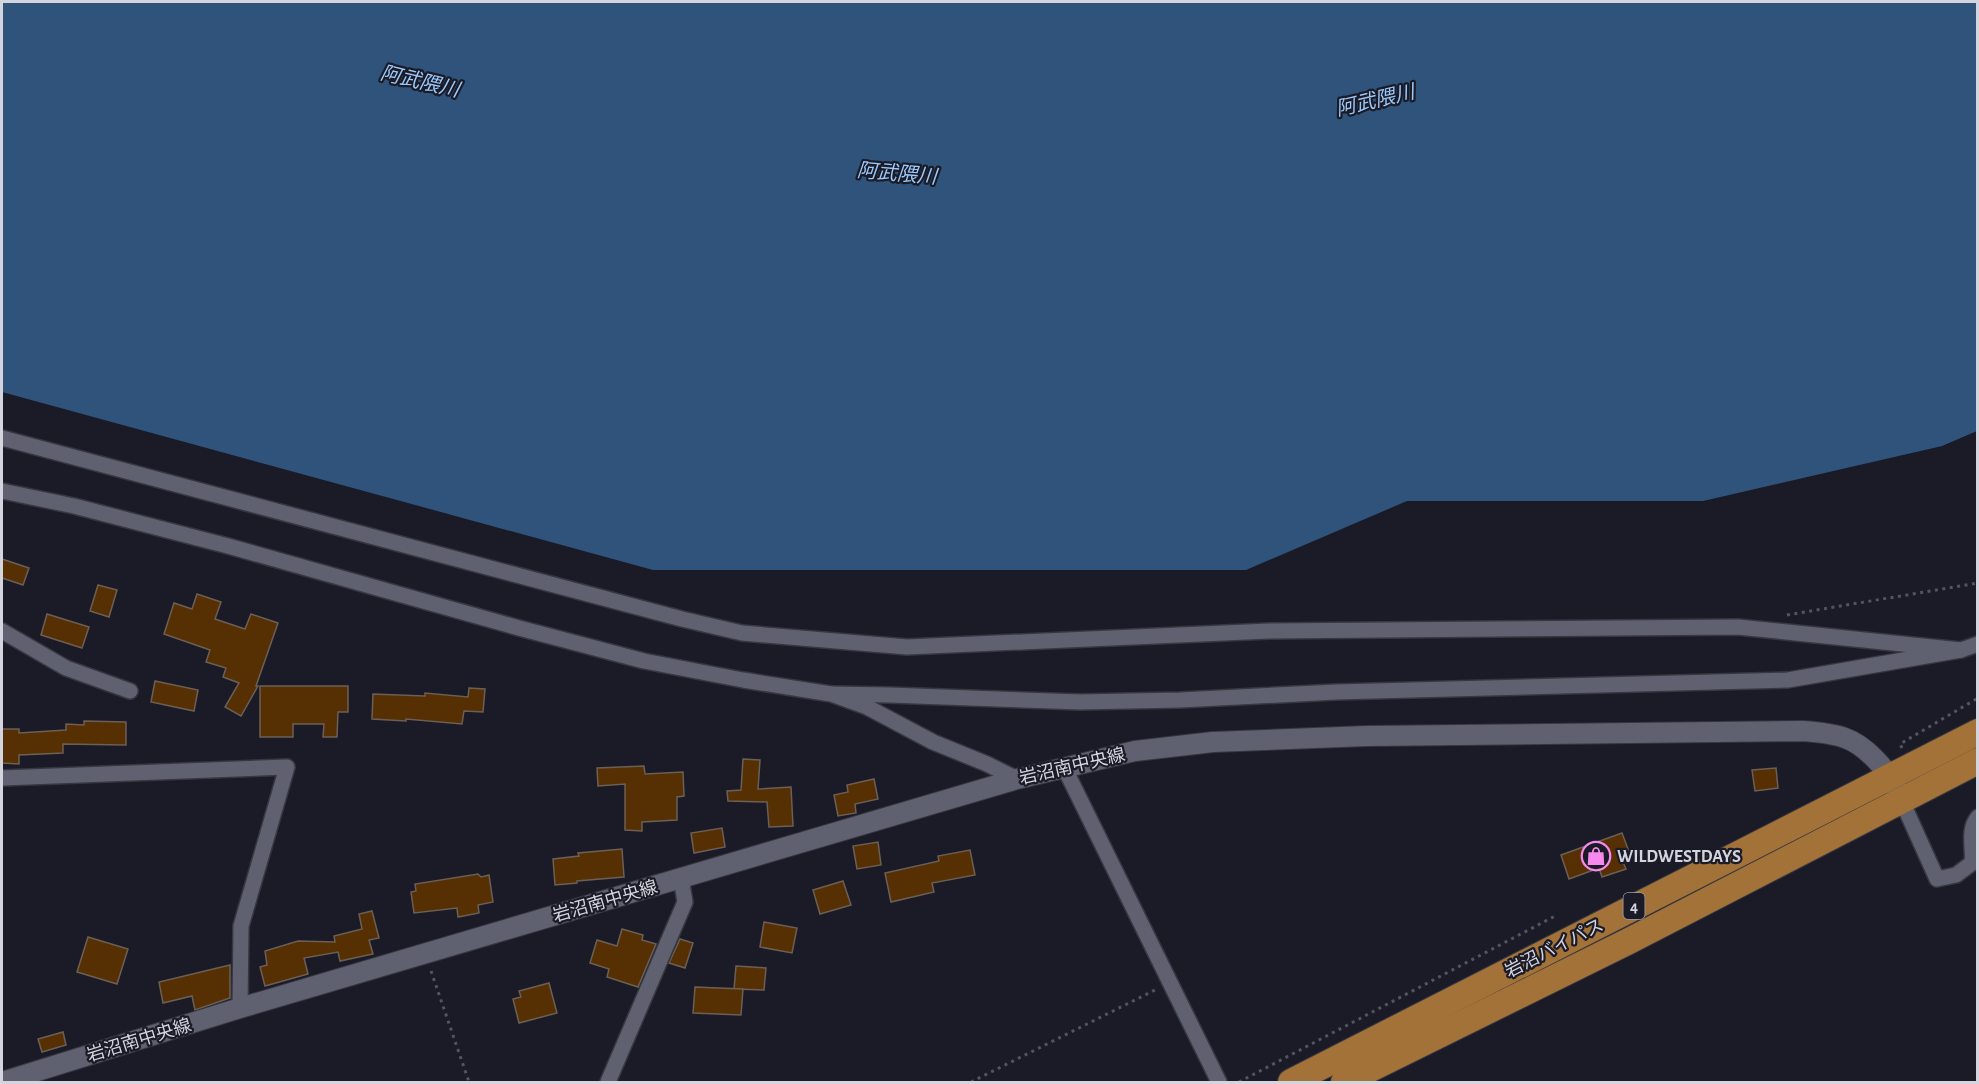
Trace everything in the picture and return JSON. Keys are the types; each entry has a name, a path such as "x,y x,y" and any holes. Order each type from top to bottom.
{"highway":[{"name":"岩沼バイパス","path":"1291,1083 1703,870 1977,732"},
{"name":"岩沼バイパス","path":"1344,1083 1629,941 1977,761"}],"street":[{"path":"2,438 742,633 907,646 1269,631 1738,627 1961,650"},
{"path":"2,491 74,506 228,546 644,661 832,694 1091,702 1336,692 1788,680 1961,650 1977,644"},
{"path":"2,631 66,668 130,691"},
{"path":"832,694 867,707 933,742 1017,779"},
{"name":"岩沼南中央線","path":"2,1083 240,1008 1017,779 1135,752 1214,742 1367,736 1802,731 1846,738 1861,747 1891,776"},
{"path":"2,778 287,767 241,926 240,1008"},
{"path":"1064,767 1219,1083"},
{"path":"1891,776 1937,879 1956,875 1971,863 1973,852 1971,836 1977,817"},
{"path":"608,1083 685,902 681,878"}],"path":[{"path":"1783,615 1977,583"},
{"path":"1904,752 1900,744 1977,698"},
{"path":"1239,1083 1557,915"},
{"path":"425,954 469,1083"},
{"path":"971,1083 1170,982"}],"water":[{"name":"阿武隈川","path":"2,2 1977,2 1977,431 1942,446 1703,501 1407,501 1246,570 653,570 2,392"}],"building":[{"path":"2,559 29,568 23,585 2,578"},
{"path":"98,585 117,590 109,617 90,611"},
{"path":"197,594 221,602 215,619 245,629 251,614 278,623 256,686 258,686 241,716 225,707 239,683 223,677 226,668 206,662 210,650 164,634 174,603 192,609"},
{"path":"47,614 89,627 82,648 41,635"},
{"path":"155,681 198,690 194,711 151,702"},
{"path":"260,686 348,686 348,712 338,712 337,737 323,737 324,724 293,724 293,737 260,737"},
{"path":"469,688 485,689 483,712 464,711 462,724 406,719 406,721 372,719 373,694 425,696 425,693 468,697"},
{"path":"84,721 126,722 126,745 63,744 63,753 19,755 19,764 2,763 2,729 19,729 19,733 66,730 66,724 84,725"},
{"path":"743,759 760,760 758,789 791,787 793,826 769,827 767,802 728,801 727,791 741,790"},
{"path":"644,766 645,774 683,772 684,796 677,797 677,820 642,822 642,831 625,830 625,784 598,786 597,768"},
{"path":"1776,768 1778,788 1755,791 1752,770"},
{"path":"874,779 878,799 855,804 856,813 838,816 834,795 848,792 847,785"},
{"path":"722,828 725,847 694,853 691,833"},
{"name":"WILDWESTDAYS","path":"1622,833 1631,857 1622,860 1626,869 1602,877 1599,868 1569,879 1561,855"},
{"path":"878,842 881,865 857,869 853,846"},
{"path":"622,849 624,877 555,885 553,859 579,856 578,853"},
{"path":"970,850 975,875 932,883 934,892 891,902 885,873 939,861 938,856"},
{"path":"478,874 481,877 489,875 493,902 478,905 479,913 458,917 457,908 414,913 411,892 416,891 415,884"},
{"path":"843,881 851,905 820,914 813,890"},
{"path":"372,911 379,938 369,940 373,954 340,961 338,952 304,958 308,974 265,986 260,967 267,965 265,951 298,941 335,942 334,936 362,929 359,914"},
{"path":"764,922 797,928 792,953 760,947"},
{"path":"622,929 643,935 642,940 656,944 638,987 607,977 609,969 590,963 597,940 617,946"},
{"path":"88,937 128,949 117,984 77,972"},
{"path":"680,939 693,943 685,968 669,963"},
{"path":"230,965 230,998 195,1010 192,996 163,1003 159,982"},
{"path":"736,966 766,968 764,990 734,989"},
{"path":"549,983 557,1013 519,1023 513,999 521,997 519,991"},
{"path":"695,987 743,989 741,1015 693,1013"},
{"path":"63,1032 66,1045 42,1052 38,1039"}],"place":[{"name":"WILDWESTDAYS","path":"1596,856"}]}
